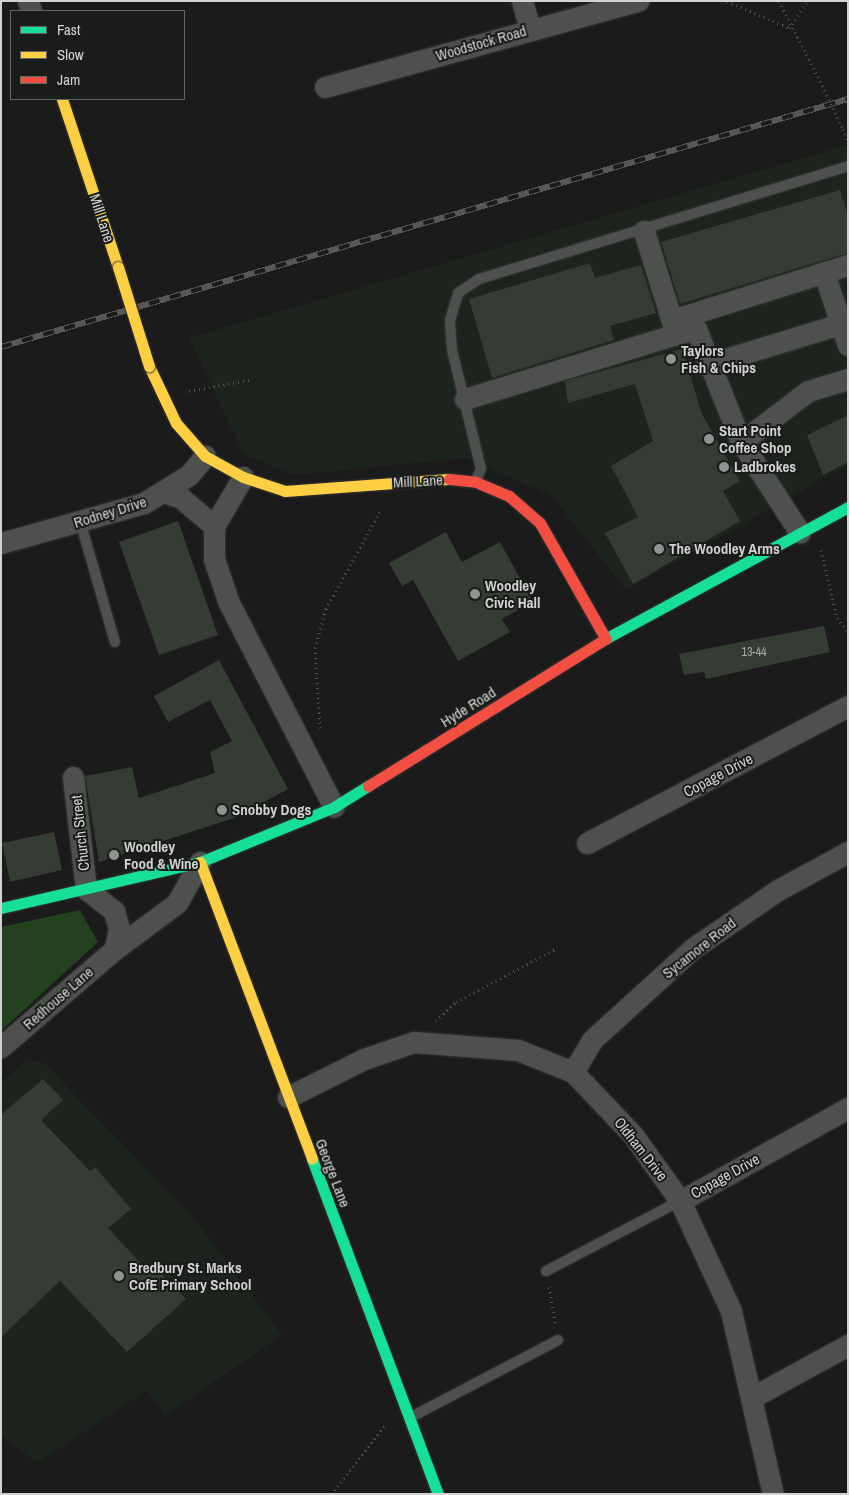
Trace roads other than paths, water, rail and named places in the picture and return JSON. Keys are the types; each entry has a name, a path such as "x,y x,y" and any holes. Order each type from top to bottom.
{"main road":[{"name":"Mill Lane","path":"62,100 149,366 162,399 205,456 243,476 285,490 325,491 437,477 476,482 509,496 540,523 606,639"},
{"name":"Hyde Road","path":"1,908 200,862 334,807 606,639 848,507"},
{"name":"George Lane","path":"200,862 438,1494"}],"street":[{"path":"522,1 530,29"},
{"name":"Woodstock Road","path":"325,87 530,29 638,1"},
{"path":"644,231 674,327"},
{"path":"465,399 848,265"},
{"path":"824,273 848,346"},
{"path":"706,365 840,324"},
{"path":"674,327 696,329 706,365 741,442 807,529"},
{"path":"741,442 808,392 848,379"},
{"name":"Rodney Drive","path":"1,543 144,504 189,475 205,456"},
{"path":"243,476 214,526 214,559 229,602 334,807"},
{"path":"164,492 181,498 214,526"},
{"name":"Copage Drive","path":"587,843 848,706"},
{"name":"Church Street","path":"74,777 86,889"},
{"name":"Sycamore Road","path":"573,1072 592,1040 692,949 778,890 848,852"},
{"name":"Redhouse Lane","path":"1,1047 115,949 177,903 200,862"},
{"path":"86,889 114,911 119,928 115,949"},
{"name":"Oldham Drive","path":"288,1096 364,1059 414,1042 518,1050 573,1072 633,1135 680,1201 731,1311 751,1398 762,1461 773,1494"},
{"name":"Copage Drive","path":"680,1201 848,1108"},
{"path":"751,1398 848,1345"}],"lane":[{"path":"476,482 481,469 452,350 453,306 458,293 479,279 644,231 848,166"},
{"path":"80,521 115,642"},
{"path":"546,1270 680,1201"},
{"path":"409,1418 558,1340"}],"railway":[{"path":"1,347 848,99"}],"place":[{"name":"Taylors Fish & Chips","path":"671,359"},
{"name":"Start Point Coffee Shop","path":"709,439"},
{"name":"Ladbrokes","path":"724,467"},
{"name":"The Woodley Arms","path":"659,549"},
{"name":"Woodley Civic Hall","path":"475,594"},
{"name":"Snobby Dogs","path":"222,810"},
{"name":"Woodley Food & Wine","path":"114,855"},
{"name":"Bredbury St. Marks CofE Primary School","path":"119,1276"}]}
